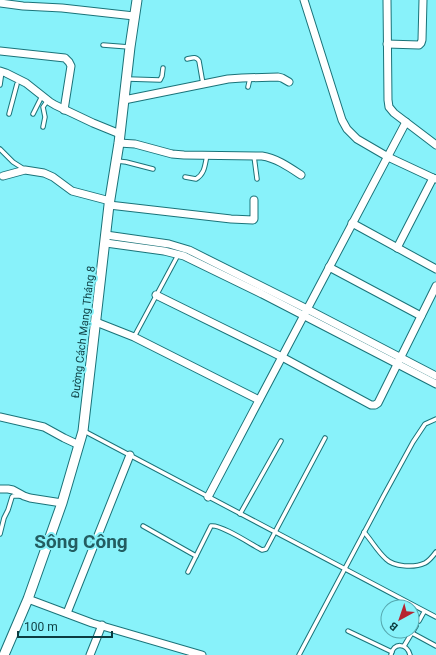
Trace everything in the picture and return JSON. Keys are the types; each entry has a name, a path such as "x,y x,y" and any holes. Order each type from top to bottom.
{"street":[{"path":"42,0 49,8"},
{"name":"Đường Cách Mạng Tháng 8","path":"4,655 28,599 62,503 83,430 110,203 117,161 126,78 137,0"},
{"path":"304,0 342,120 347,129 357,140 388,157 434,178 397,248"},
{"path":"387,0 388,100 390,107 394,113 436,145"},
{"path":"387,44 419,45 421,43 423,0"},
{"path":"0,4 134,16"},
{"path":"0,50 65,58 72,66 64,110"},
{"path":"1,71 18,82 31,86 48,100 64,110 135,144 172,154 268,156 301,175"},
{"path":"124,100 228,79 278,77 289,82"},
{"path":"208,497 406,122"},
{"path":"3,176 25,170 44,173 48,174 72,192 110,203 232,220 254,220 254,200"},
{"path":"352,223 436,269"},
{"path":"106,239 164,251 180,251 184,256 307,309 436,376"},
{"path":"329,267 421,316"},
{"path":"156,295 282,357 371,405 375,405 378,403 436,286"},
{"path":"263,291 303,316 436,384"},
{"path":"96,322 134,337 259,400"},
{"path":"0,417 44,427 79,445"},
{"path":"67,613 130,455"},
{"path":"0,489 13,490 24,496 62,503"},
{"path":"28,599 102,626 202,655"},
{"path":"90,655 102,626"}],"lane":[{"path":"103,45 130,47"},
{"path":"187,59 198,59 203,84"},
{"path":"126,78 160,80 163,68"},
{"path":"0,85 1,71"},
{"path":"248,87 250,78"},
{"path":"9,114 18,82"},
{"path":"33,114 42,95"},
{"path":"43,127 45,117 43,107 48,100"},
{"path":"0,149 13,162 25,170"},
{"path":"185,177 196,179 202,175 204,172 207,155"},
{"path":"254,156 257,179"},
{"path":"117,161 153,169"},
{"path":"134,337 180,251"},
{"path":"299,655 384,494 421,429 425,424 436,419"},
{"path":"83,430 436,618"},
{"path":"188,572 211,526 214,525 262,550 266,549 325,438"},
{"path":"240,514 281,440"},
{"path":"0,534 12,497 24,496"},
{"path":"143,526 196,556"},
{"path":"364,532 387,561 402,566 413,566 425,563 436,552"},
{"path":"420,619 424,612"},
{"path":"348,631 391,653 397,646 404,646 408,649 410,655"},
{"path":"420,637 436,646"},
{"path":"404,646 408,639"}],"district":[{"name":"Sông Công","path":"81,541"}]}
